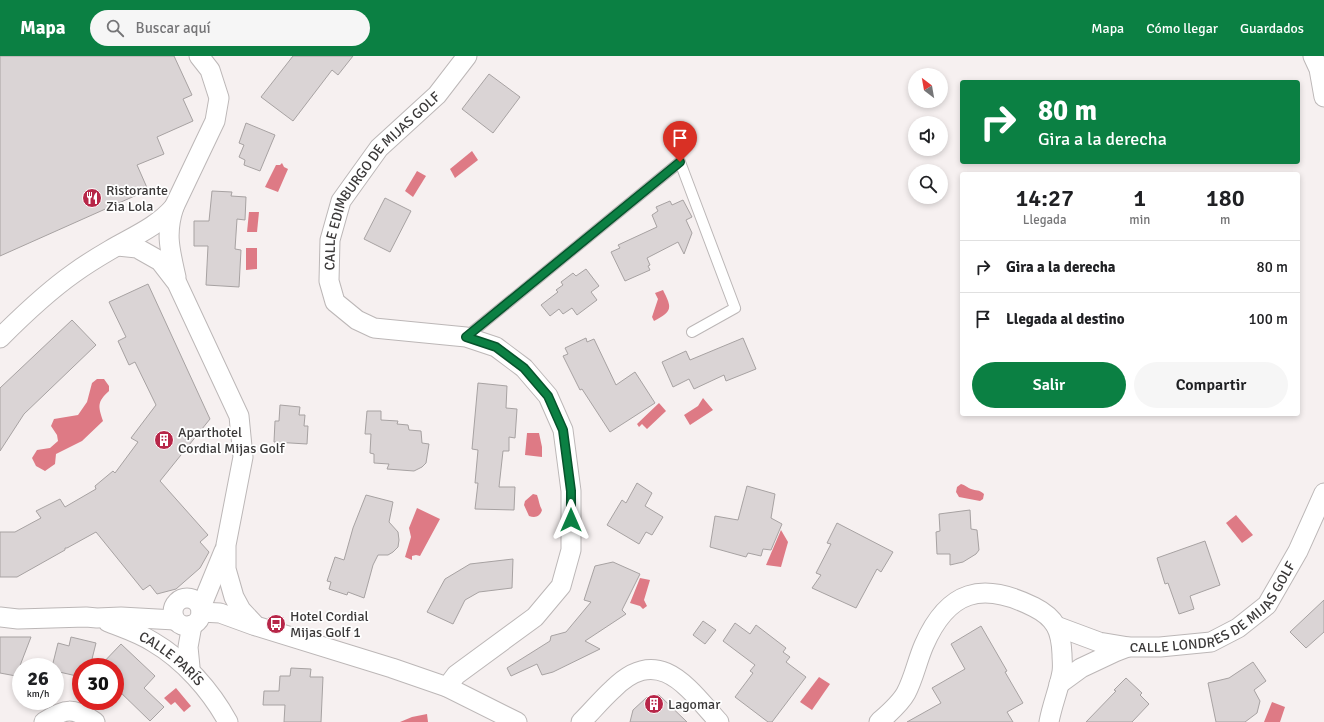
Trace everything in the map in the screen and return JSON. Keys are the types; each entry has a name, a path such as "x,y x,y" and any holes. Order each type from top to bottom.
{"street":[{"path":"177,283 168,233 169,221 174,207 215,121 219,98 210,70 199,56"},
{"name":"CALLE EDIMBURGO DE MIJAS GOLF","path":"447,687 456,675 536,617 561,586 571,550 571,491 563,430 548,396 524,368 496,347 466,337 374,328 357,320 335,302 329,281 330,240 341,201 379,148 437,95 467,56"},
{"path":"1313,56 1318,69 1324,98"},
{"path":"0,338 31,308 73,273 148,229 167,215 174,207"},
{"path":"118,246 137,248 160,260 177,283 239,416 243,457 226,545 226,569 234,597 241,610 256,626"},
{"name":"CALLE LONDRES DE MIJAS GOLF","path":"1056,626 1099,642 1129,647 1160,647 1211,642 1238,628 1268,605 1298,551 1324,492"},
{"path":"192,672 177,648 176,630 190,618 226,545"},
{"path":"879,722 905,695 915,673 924,645 940,617 950,606 962,598 975,593 1005,595 1037,608 1056,626 1060,634 1062,670 1048,722"},
{"path":"0,617 18,619 97,618 121,616 190,618 220,613 256,626 392,668 447,687 517,722"},
{"name":"CALLE PARÍS","path":"97,618 129,630 153,642 172,655 192,672 222,710 228,722"},
{"path":"1059,684 1081,668 1129,647"},
{"path":"581,722 614,688 633,674 650,669 667,672 683,682 719,722"},
{"path":"44,722 67,710 79,712 95,722"}],"lane":[{"path":"466,337 680,162 735,308 692,332"}],"shaded area":[{"path":"472,151 478,160 455,178 450,169"},
{"path":"282,163 284,167 288,169 278,192 265,187 276,165 280,165"},
{"path":"417,171 426,176 413,197 405,191"},
{"path":"249,212 259,212 257,232 247,232"},
{"path":"246,248 257,248 257,269 246,270"},
{"path":"663,290 669,305 668,312 654,321 652,317 658,299 655,293"},
{"path":"97,379 104,379 109,386 109,391 102,398 100,404 100,412 103,421 82,441 56,454 55,464 45,471 36,466 32,458 37,450 50,448 58,441 57,435 51,426 54,419 78,415 87,402 92,383"},
{"path":"703,398 713,410 690,425 684,415 698,406"},
{"path":"659,403 666,411 647,429 642,424 639,427 637,424"},
{"path":"527,433 539,433 542,447 542,457 525,455"},
{"path":"961,484 982,492 984,494 983,499 980,501 959,497 956,492 957,487"},
{"path":"533,494 537,495 542,510 539,516 535,517 529,516 524,505 525,501"},
{"path":"417,508 440,519 420,556 412,556 412,560 405,557 411,537 409,528"},
{"path":"1236,515 1253,535 1242,543 1226,523"},
{"path":"781,530 788,542 781,567 766,565"},
{"path":"640,578 650,580 644,600 647,606 643,609 640,606 630,603"},
{"path":"819,677 830,684 812,710 800,702"},
{"path":"176,688 191,706 184,712 175,702 171,705 164,698"},
{"path":"1272,702 1285,707 1280,722 1264,722"},
{"path":"427,714 428,722 400,722 412,717"}],"building":[{"path":"0,56 174,56 192,95 183,99 193,121 157,137 164,154 137,165 148,190 0,256"},
{"path":"293,56 353,56 338,75 332,70 293,121 261,97"},
{"path":"489,74 520,97 493,133 462,109"},
{"path":"246,123 275,135 260,171 244,165 245,160 239,157 244,145 239,143"},
{"path":"212,191 232,192 231,196 246,197 245,220 237,219 235,249 241,250 239,287 206,285 208,246 194,246 194,221 209,221"},
{"path":"385,198 411,211 390,252 364,239"},
{"path":"683,200 692,217 686,220 692,233 684,254 678,242 647,258 650,265 648,266 650,270 625,281 611,252 620,248 618,245 657,227 652,215 658,211 656,207 670,201 672,205"},
{"path":"586,269 599,286 591,292 597,300 577,315 572,308 563,314 559,309 550,316 541,305 558,292 556,290 563,285 561,282 573,273 576,276"},
{"name":"Aparthotel Cordial Mijas Golf","path":"148,284 210,419 160,481 208,535 200,542 209,552 200,568 176,589 157,594 150,585 143,590 96,532 65,548 65,550 17,577 0,577 0,532 15,532 41,518 36,511 60,499 65,507 96,489 95,486 113,471 115,473 138,442 131,438 156,405 135,362 129,365 118,341 126,337 109,302"},
{"path":"72,320 96,345 24,414 0,451 0,388"},
{"path":"586,338 587,342 594,339 616,385 635,372 655,403 610,432 582,389 580,390 563,356 568,354 565,348"},
{"path":"743,338 756,369 726,381 724,375 694,389 689,379 673,387 662,362 686,351 690,360"},
{"path":"478,383 507,386 506,408 517,409 515,438 509,437 509,451 503,451 499,487 515,487 514,510 475,509 478,483 475,483 478,450 472,449"},
{"path":"280,405 300,407 299,415 305,415 304,426 308,426 307,444 274,442 275,421 279,421"},
{"path":"367,411 381,411 381,420 398,421 397,424 408,425 409,430 421,431 422,443 429,444 426,463 414,471 387,469 389,464 374,463 374,454 370,453 371,434 365,434"},
{"path":"637,483 652,493 645,506 663,517 652,535 646,532 639,544 607,525 622,500 626,503"},
{"path":"747,486 775,494 771,518 782,524 771,550 763,549 761,556 748,553 746,557 710,547 715,516 738,520"},
{"path":"366,495 393,502 389,522 398,532 399,540 398,547 393,552 388,555 378,555 373,565 364,598 348,592 347,595 329,589 331,582 327,581 335,557 344,560 353,528"},
{"path":"970,510 971,529 977,530 979,550 976,554 963,562 950,565 950,554 937,554 936,532 940,531 939,514"},
{"path":"837,523 893,552 881,572 877,569 856,608 812,588 821,575 816,573 831,544 827,543"},
{"path":"1205,541 1220,585 1190,596 1194,609 1179,614 1168,583 1165,584 1157,558"},
{"path":"513,559 512,588 479,592 465,600 453,624 427,612 445,579 470,564"},
{"path":"613,562 640,574 622,610 626,614 585,641 600,649 553,672 542,675 537,664 511,676 507,668 550,641 551,636 566,632 591,602 584,600 595,566"},
{"path":"1324,600 1324,632 1306,648 1290,632"},
{"path":"703,621 716,630 705,644 693,635"},
{"path":"735,623 750,634 756,625 786,648 783,652 790,657 786,662 806,677 772,722 768,722 735,697 753,673 750,671 755,665 723,641"},
{"path":"981,626 1007,671 1005,672 1023,703 1007,712 1013,722 907,722 941,703 932,688 965,669 951,644"},
{"path":"0,637 31,637 23,658 12,658 12,675 0,673"},
{"path":"71,637 96,643 92,658 72,658 72,675 64,673 64,658 54,658 58,643 69,646"},
{"path":"121,644 155,676 144,688 164,707 150,721 124,696 124,658 108,658"},
{"path":"1253,662 1266,681 1254,690 1260,701 1257,713 1245,722 1216,722 1208,683 1229,678"},
{"path":"291,668 311,669 310,677 323,677 321,722 284,722 285,705 263,705 264,691 279,691 280,676 290,676"},
{"path":"1126,678 1142,693 1140,695 1149,704 1132,722 1086,722 1116,691 1114,690"},
{"name":"Lagomar","path":"659,695 687,722 630,722 633,710 646,698"}],"place":[{"name":"Ristorante Zia Lola","path":"92,198"},
{"name":"Aparthotel Cordial Mijas Golf","path":"164,440"},
{"name":"Hotel Cordial Mijas Golf 1","path":"276,624"},
{"name":"Lagomar","path":"654,704"}],"route":[{"path":"571,520 571,491 563,430 548,396 524,368 496,347 466,337 680,162"}]}
